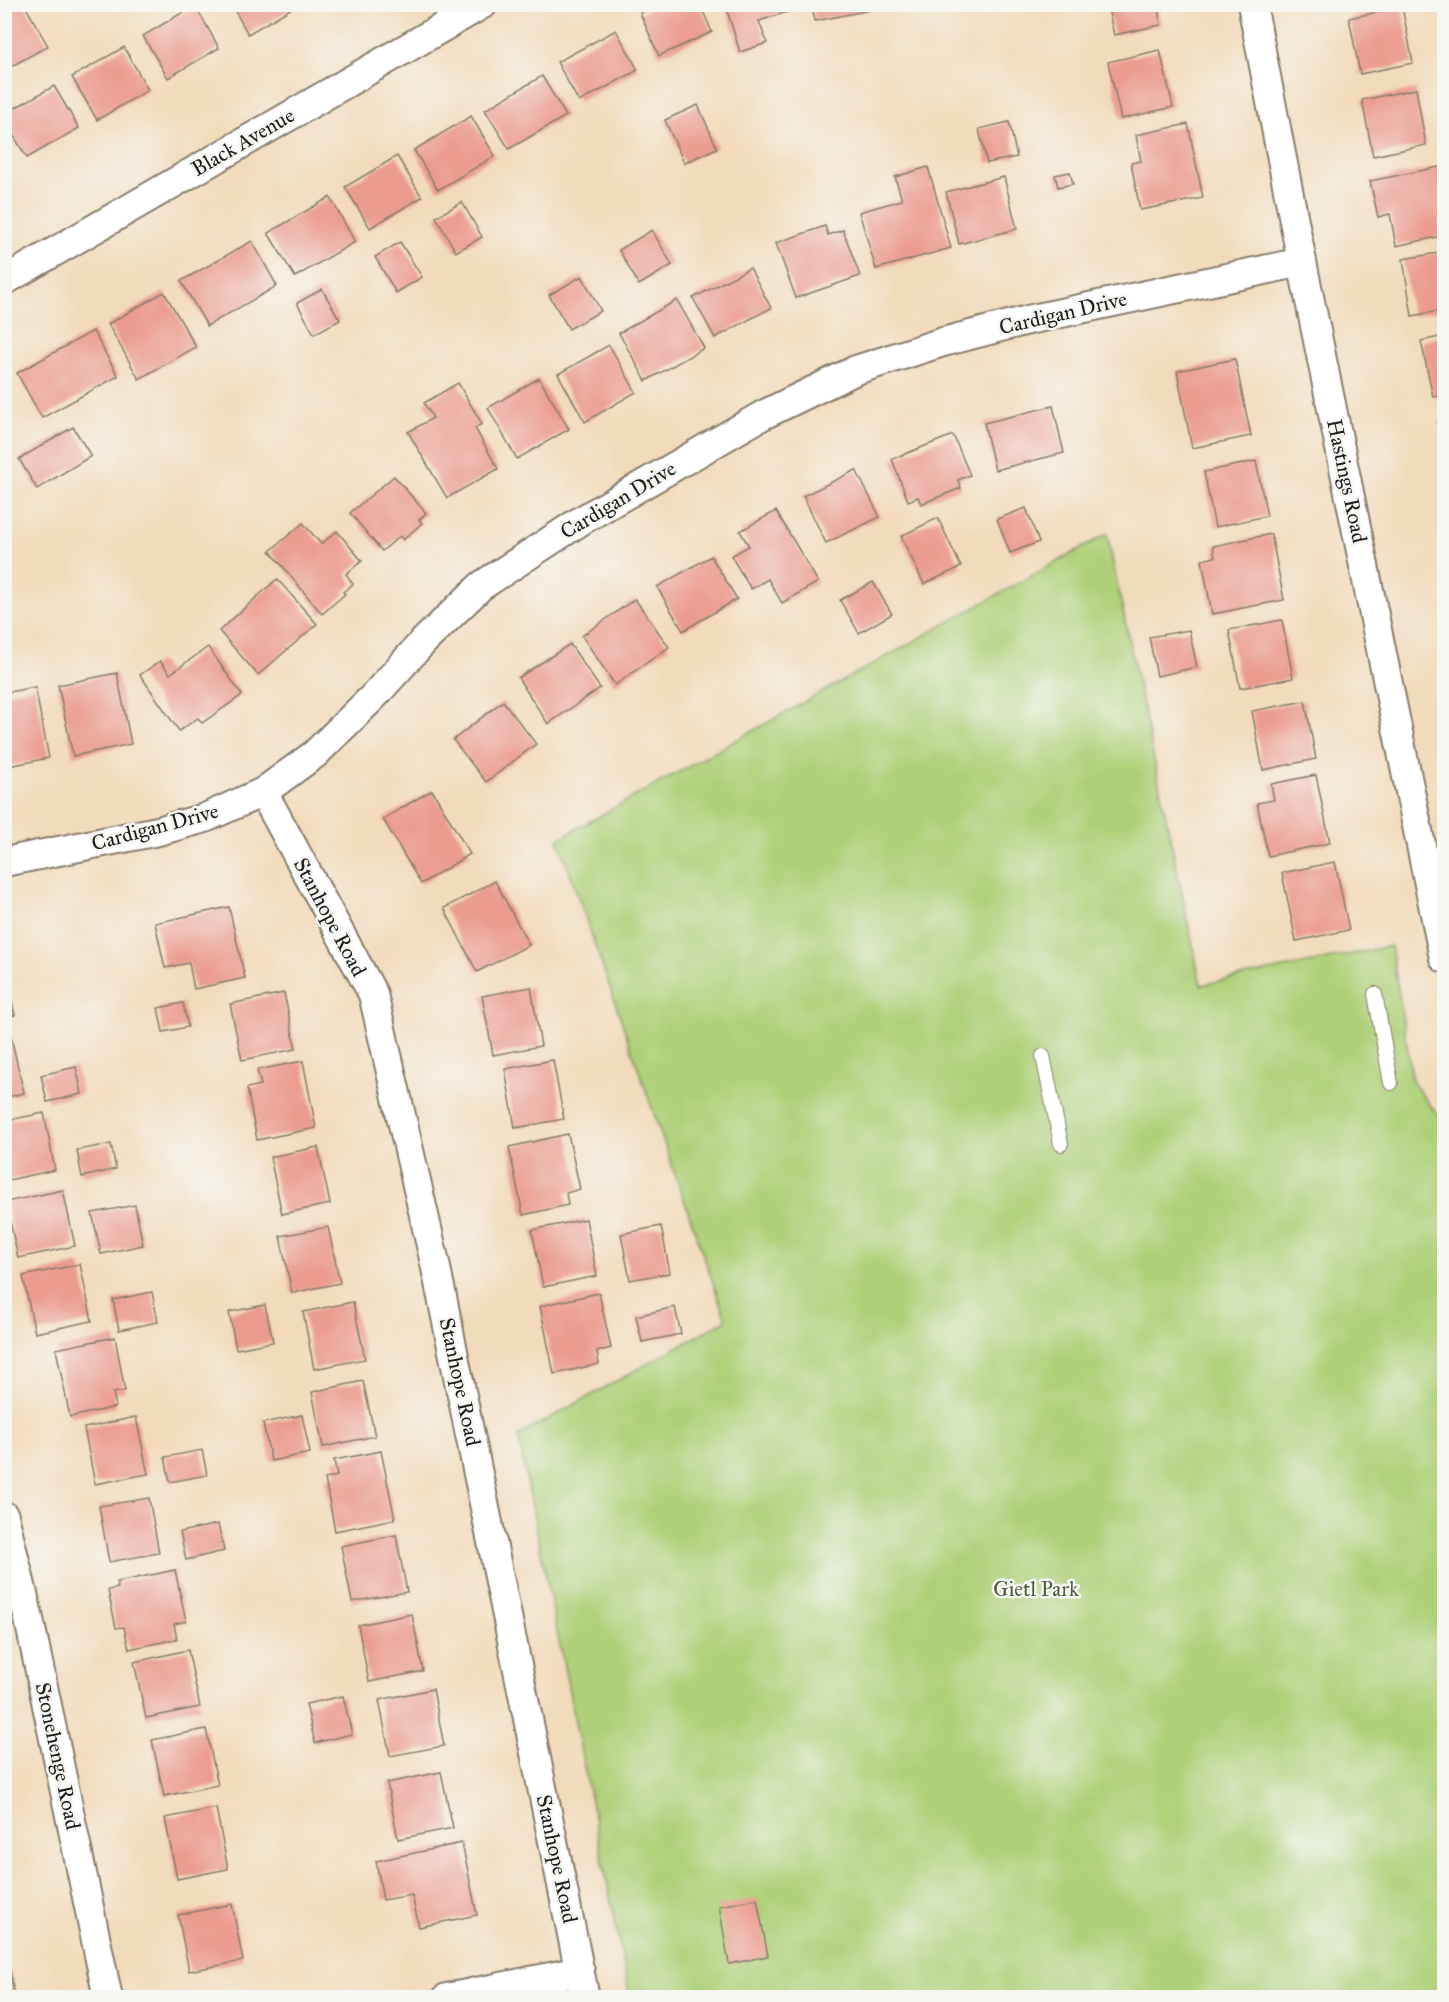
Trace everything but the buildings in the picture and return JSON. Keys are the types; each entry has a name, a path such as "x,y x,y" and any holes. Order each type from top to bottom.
{"street":[{"name":"Black Avenue","path":"4,281 483,4"},
{"name":"Hastings Road","path":"1252,4 1302,262 1444,958"},
{"name":"Cardigan Drive","path":"4,862 158,831 205,818 263,792 315,754 374,696 423,642 481,586 582,520 763,415 856,370 943,342 1028,320 1302,262"},
{"name":"Stanhope Road","path":"263,792 373,994 435,1263 582,1984"},
{"name":"Stonehenge Road","path":"4,1516 29,1619 108,1998"},
{"path":"447,1998 582,1984"}],"lane":[{"path":"1374,994 1391,1083"},
{"path":"1043,1056 1061,1144"}],"green space":[{"name":"Gietl Park","path":"1107,534 1201,985 1391,946 1413,1083 1438,1115 1444,1115 1444,1997 630,1997 518,1436 726,1320 558,839"}]}
